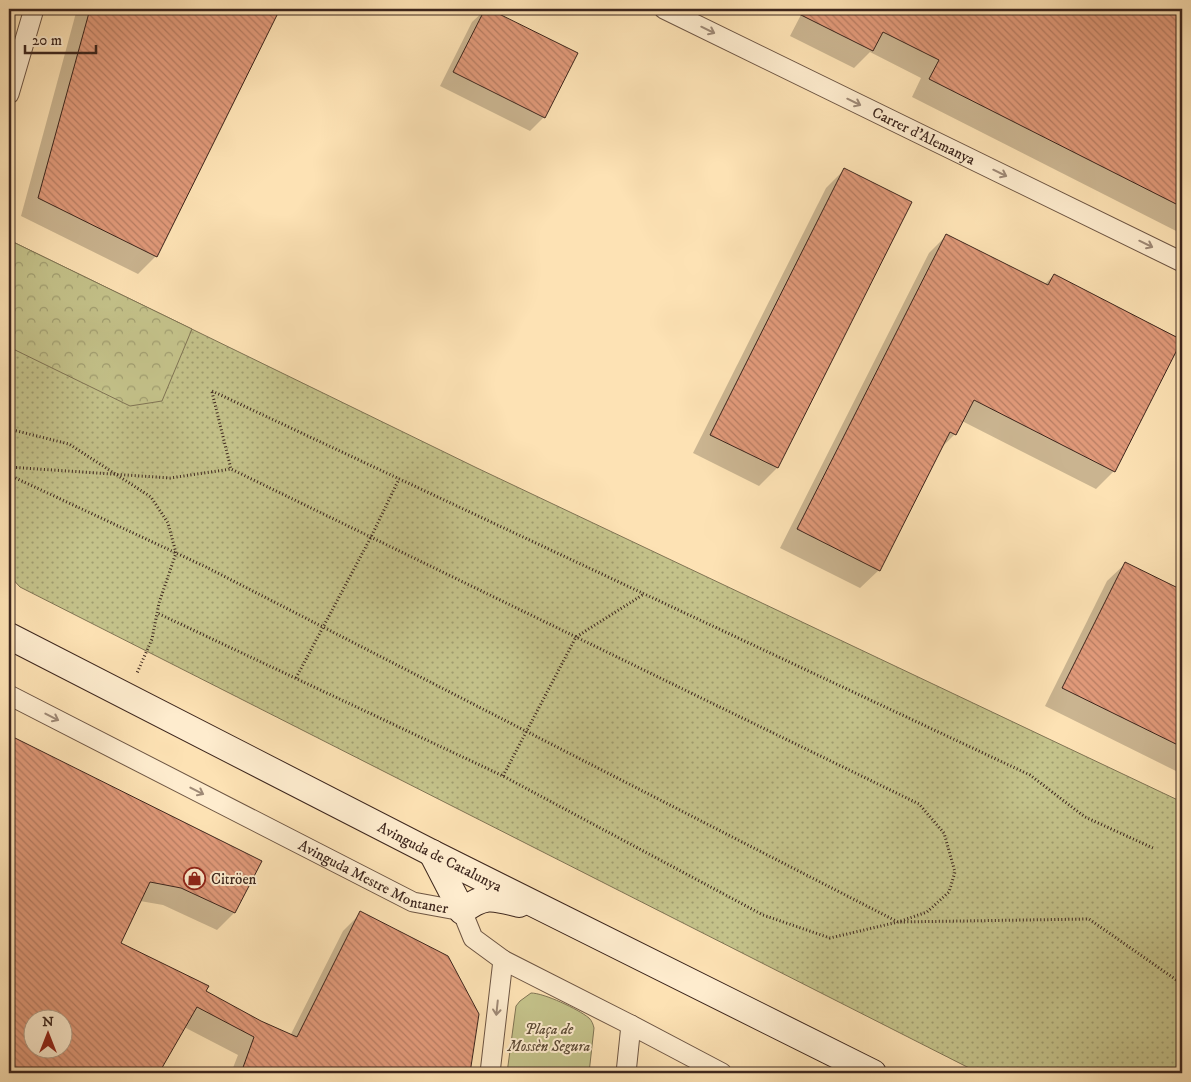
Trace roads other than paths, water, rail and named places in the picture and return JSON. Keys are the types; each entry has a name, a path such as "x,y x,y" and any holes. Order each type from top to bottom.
{"street":[{"path":"9,94 34,9"},
{"name":"Carrer d'Alemanya","path":"664,9 1182,262"},
{"name":"Avinguda de Catalunya","path":"9,636 432,853 873,1073"},
{"name":"Avinguda Mestre Montaner","path":"9,695 414,902 462,912 473,938 503,960 722,1073"},
{"path":"432,853 462,912 475,902 492,897 548,911"},
{"path":"490,1073 503,960"},
{"path":"626,1073 631,1025"}],"place":[{"name":"Citröen","path":"195,879"}],"park label":[{"name":"Plaça de Mossèn Segura","path":"549,1038"}]}
